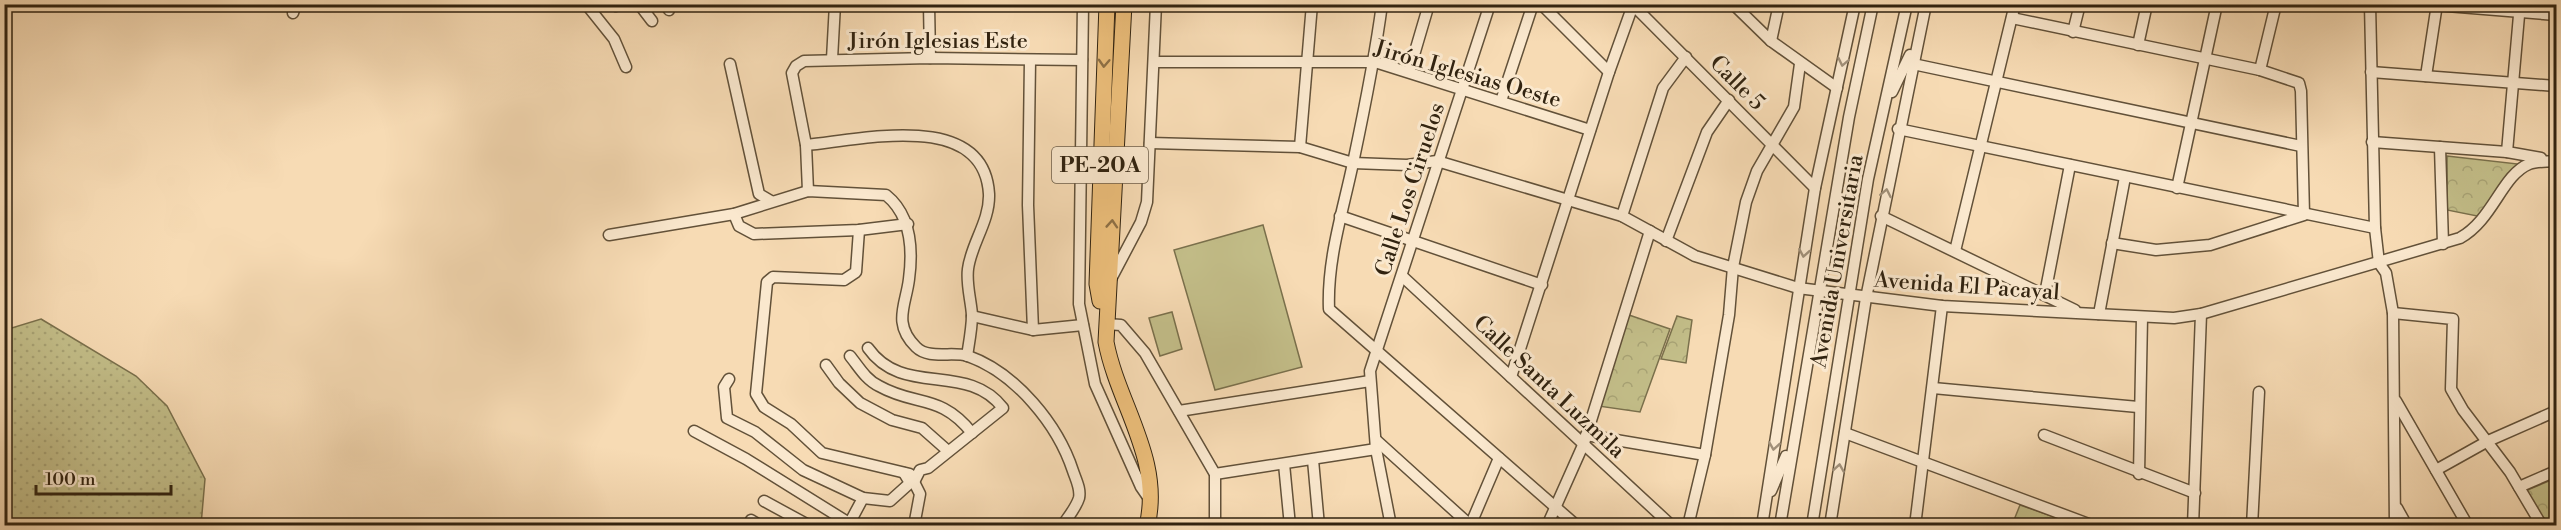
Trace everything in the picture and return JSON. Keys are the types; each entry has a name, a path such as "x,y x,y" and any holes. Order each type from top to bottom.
{"highway":[{"name":"PE-20A","path":"1106,324 1097,284 1107,4"},
{"name":"PE-20A","path":"1124,4 1107,288 1106,342 1115,379 1147,462 1151,501 1146,525"}],"street":[{"path":"586,4 614,39 626,67"},
{"path":"639,4 652,21"},
{"path":"832,59 835,4"},
{"path":"929,4 930,58"},
{"path":"1083,4 1078,280 1083,325 1095,384 1141,487 1151,501"},
{"path":"1107,288 1145,213 1155,4"},
{"path":"1300,147 1312,4"},
{"path":"1382,4 1375,62 1366,93 1340,216 1330,276 1329,309 1577,525"},
{"path":"1409,72 1429,4"},
{"name":"Calle Los Ciruelos","path":"1391,525 1376,445 1370,381 1411,241 1490,4"},
{"path":"1500,101 1533,4"},
{"path":"1541,4 1609,72"},
{"path":"1511,377 1542,285 1567,199 1634,4"},
{"name":"Calle 5","path":"1634,4 1815,188"},
{"path":"1733,4 1771,41 1800,64 1837,88"},
{"path":"1771,41 1779,4"},
{"path":"1762,525 1815,188 1855,4"},
{"name":"Avenida Universitaria","path":"1780,525 1849,117 1873,4"},
{"name":"Avenida Universitaria","path":"1812,525 1868,179 1906,4"},
{"path":"1830,525 1881,216 1926,4"},
{"path":"1955,251 2015,4"},
{"path":"2073,32 2080,4"},
{"path":"2138,45 2147,4"},
{"path":"2177,188 2217,4"},
{"path":"2260,70 2276,4"},
{"path":"2370,4 2375,228 2379,264 2386,273 2393,313 2396,525"},
{"path":"2422,4 2520,8 2556,15"},
{"path":"2426,76 2437,5"},
{"path":"2507,152 2520,8"},
{"path":"2012,18 2260,70 2299,83 2304,215"},
{"path":"1885,109 1919,36"},
{"path":"1622,216 1663,88 1677,66 1686,57"},
{"name":"Jirón Iglesias Este","path":"806,145 792,73 796,66 804,61 930,58 1082,60"},
{"path":"1030,60 1028,205 1033,330"},
{"name":"Jirón Iglesias Oeste","path":"1154,62 1375,62 1590,130"},
{"path":"730,64 759,194 771,201"},
{"path":"1688,525 1705,455 1729,315 1733,267 1746,201 1757,171 1794,107 1800,64"},
{"path":"1913,64 2301,146"},
{"path":"2371,72 2556,86"},
{"path":"1666,241 1707,132 1729,100"},
{"path":"1898,129 2375,228"},
{"path":"808,191 806,145 899,134 936,138 961,147 978,160 986,177 989,196 986,217 968,268 972,316 967,356"},
{"path":"2372,142 2507,152 2556,161"},
{"name":"Avenida El Pacayal","path":"1150,143 1300,147 1353,163 1407,165 1437,161 1622,216 1695,256 1798,288 1942,306 2174,318 2201,314 2379,264 2460,238 2480,224 2510,180 2522,168 2533,163 2556,161"},
{"path":"2440,147 2443,244"},
{"path":"2045,294 2070,165"},
{"path":"2099,314 2125,177"},
{"path":"609,235 734,214 808,191 886,195 895,202 908,224 909,279 902,303 902,321 907,337 917,349 931,354 967,356 994,370 1030,399 1055,431 1070,460 1079,488 1079,498 1062,525"},
{"path":"734,214 739,226 754,234 859,230 908,224"},
{"path":"2112,243 2156,250 2210,245 2304,215"},
{"path":"1340,216 1542,285"},
{"path":"1881,216 2079,312"},
{"path":"859,230 856,272 852,277 844,280 773,276 767,282 756,394 764,407 791,424 822,453 910,474 920,494 914,525"},
{"path":"1547,525 1585,439 1650,231"},
{"name":"Calle Santa Luzmila","path":"1401,276 1511,377 1585,439 1672,525"},
{"path":"1915,525 1942,306"},
{"path":"2393,313 2453,319 2451,389 2463,410 2488,441 2519,487 2542,525"},
{"path":"2193,525 2201,314"},
{"path":"972,316 1033,330 1083,325"},
{"path":"2139,474 2138,407 2142,317"},
{"path":"1106,324 1120,325 1145,353 1215,474 1215,525"},
{"path":"868,348 883,365 903,375 950,380 975,386 991,394 1003,408 928,468 920,470 915,480"},
{"path":"850,356 865,375 878,386 950,411 972,433"},
{"path":"826,365 839,383 860,404 892,420 922,428 948,451"},
{"path":"729,379 724,387 724,412 732,423 755,432 803,470 863,498 890,501 910,483 901,471"},
{"path":"1179,411 1370,381"},
{"path":"1933,388 2138,407"},
{"path":"2252,525 2259,392"},
{"path":"2395,399 2468,525"},
{"path":"2436,470 2488,441 2556,411"},
{"path":"694,431 746,459 848,524 863,498"},
{"path":"1845,433 2094,525"},
{"path":"2044,435 2101,455 2139,474 2194,493"},
{"path":"1585,439 1705,455"},
{"path":"1765,505 1794,439"},
{"path":"1215,474 1313,460 1376,445 1470,525 1499,458"},
{"path":"1313,460 1319,525"},
{"path":"1284,464 1290,525"},
{"path":"2519,487 2556,471"},
{"path":"764,501 810,525"},
{"path":"2395,506 2407,525"}],"green space":[{"path":"2447,156 2518,164 2482,217 2447,210"},
{"path":"1263,225 1302,367 1215,390 1174,250"},
{"path":"1172,312 1182,349 1160,356 1149,318"},
{"path":"1629,315 1670,329 1640,412 1598,406"},
{"path":"1677,316 1692,320 1686,363 1661,359"},
{"path":"41,319 136,376 167,406 205,479 201,525 5,525 5,330"},
{"path":"2556,478 2556,525 2546,525 2525,491"},
{"path":"2020,505 2077,525 2012,525"}]}
